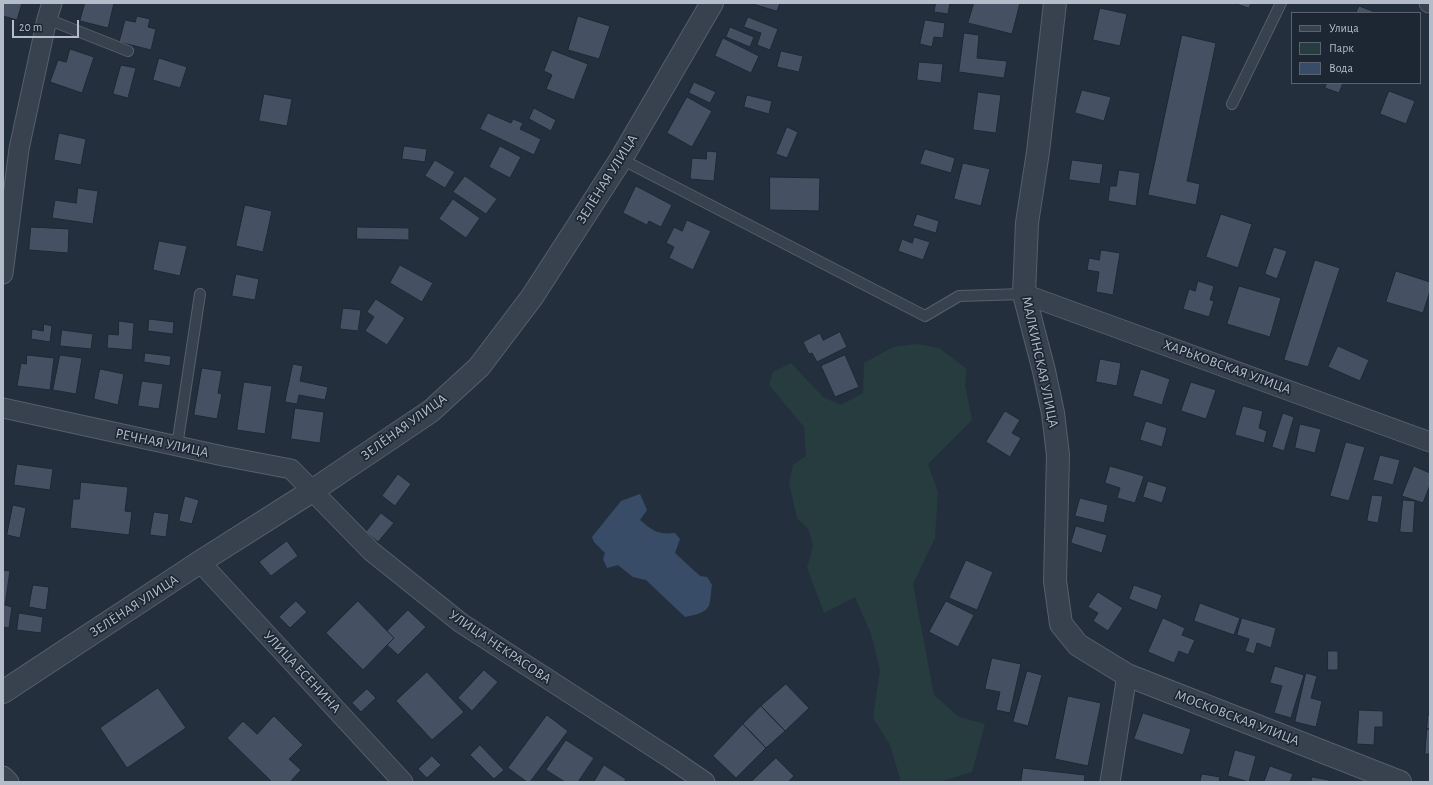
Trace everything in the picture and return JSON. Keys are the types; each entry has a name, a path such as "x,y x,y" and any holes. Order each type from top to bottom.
{"street":[{"name":"ЗЕЛЁНАЯ УЛИЦА","path":"3,692 200,562 312,491 431,411 479,367 532,297 621,158 712,3"},
{"name":"МАЛКИНСКАЯ УЛИЦА","path":"1055,3 1038,152 1027,223 1024,294 1044,371 1058,455 1056,581 1061,624 1078,645"},
{"path":"3,274 19,149 49,11"},
{"name":"ХАРЬКОВСКАЯ УЛИЦА","path":"1024,294 1430,442"},
{"name":"РЕЧНАЯ УЛИЦА","path":"3,408 290,469 312,491"},
{"name":"УЛИЦА НЕКРАСОВА","path":"312,491 371,551 461,624 705,782"},
{"name":"УЛИЦА ЕСЕНИНА","path":"200,562 403,782"},
{"name":"МОСКОВСКАЯ УЛИЦА","path":"1078,645 1127,675 1400,782"},
{"path":"1110,782 1127,675"},
{"path":"3,776 9,782"}],"lane":[{"path":"1232,104 1281,3"},
{"path":"49,11 128,51"},
{"path":"621,158 925,316 958,296 1024,294"},
{"path":"177,446 200,294"}],"green space":[{"path":"917,344 939,348 967,369 965,385 972,420 928,464 938,492 935,538 913,584 934,695 959,717 985,724 972,772 943,782 901,782 890,745 873,718 880,670 871,634 855,597 824,613 807,568 813,546 809,530 797,518 789,483 793,465 806,456 804,427 769,385 773,372 791,363 823,397 841,405 863,393 864,363 893,347"}],"water":[{"path":"640,494 647,510 640,520 655,531 675,533 680,539 675,553 700,576 707,577 712,585 709,605 701,613 685,617 646,580 633,577 618,565 607,568 603,559 605,553 594,542 592,537 621,501"}],"building":[{"path":"3,3 22,3 17,20 3,16"},
{"path":"85,3 114,3 108,28 80,21"},
{"path":"750,3 780,3 777,11"},
{"path":"936,3 950,3 948,14 934,12"},
{"path":"974,3 1020,3 1012,34 968,23"},
{"path":"1234,3 1251,3 1249,8"},
{"path":"1359,6 1375,12 1356,12"},
{"path":"1100,8 1127,14 1120,46 1093,40"},
{"path":"137,16 150,19 148,27 156,29 151,50 119,42 125,20 135,22"},
{"path":"578,16 610,26 599,59 568,50"},
{"path":"748,17 778,29 770,50 757,45 761,33 744,27"},
{"path":"925,20 945,23 943,38 934,37 932,47 920,44"},
{"path":"730,27 754,37 750,47 726,37"},
{"path":"964,33 979,35 977,58 1007,61 1004,78 959,72"},
{"path":"1182,35 1216,43 1187,181 1200,184 1196,205 1148,195"},
{"path":"723,38 759,56 751,73 715,56"},
{"path":"70,49 94,57 82,93 50,82 58,60 66,62"},
{"path":"552,50 588,64 574,100 546,89 552,75 544,71"},
{"path":"781,51 803,56 799,72 777,67"},
{"path":"159,58 187,67 180,88 153,80"},
{"path":"919,62 943,64 941,83 917,80"},
{"path":"121,65 136,68 128,98 113,94"},
{"path":"694,82 716,92 710,103 689,93"},
{"path":"1327,84 1343,84 1339,93 1325,88"},
{"path":"1082,90 1111,97 1104,121 1075,113"},
{"path":"1389,91 1415,101 1406,124 1380,114"},
{"path":"978,92 1001,95 996,133 973,130"},
{"path":"264,94 292,99 287,126 259,121"},
{"path":"747,95 772,101 769,114 744,107"},
{"path":"687,97 712,111 692,147 667,133"},
{"path":"534,108 556,120 551,131 529,119"},
{"path":"488,113 511,123 513,119 523,123 520,129 541,139 534,155 480,129"},
{"path":"787,127 798,132 787,158 776,154"},
{"path":"59,133 86,139 81,165 54,160"},
{"path":"404,146 427,149 425,162 402,159"},
{"path":"500,146 521,157 510,178 489,167"},
{"path":"925,149 955,158 951,173 920,164"},
{"path":"707,151 717,152 714,181 690,179 692,158 706,159"},
{"path":"435,160 455,172 445,188 425,176"},
{"path":"1072,160 1103,164 1100,184 1069,180"},
{"path":"963,163 990,169 981,206 954,199"},
{"path":"1119,170 1140,173 1136,206 1108,201 1110,186 1116,186"},
{"path":"465,176 497,199 486,214 453,192"},
{"path":"770,177 820,178 819,211 770,210"},
{"path":"636,186 672,205 661,227 649,221 647,225 623,213"},
{"path":"78,188 98,191 93,224 52,218 55,200 76,203"},
{"path":"453,199 480,218 466,238 439,219"},
{"path":"245,205 272,211 263,252 236,246"},
{"path":"917,214 939,221 936,233 913,226"},
{"path":"1221,214 1252,224 1238,268 1206,257"},
{"path":"687,220 711,231 693,270 669,258 674,247 666,243 674,227 682,231"},
{"path":"31,227 69,229 68,253 29,250"},
{"path":"357,227 409,228 409,240 357,239"},
{"path":"914,237 930,242 923,260 898,251 902,239 912,243"},
{"path":"159,241 187,246 180,276 153,270"},
{"path":"1274,247 1287,251 1277,279 1265,274"},
{"path":"1101,250 1120,253 1113,295 1096,292 1099,272 1087,270 1089,258 1099,260"},
{"path":"1315,260 1340,268 1308,367 1284,360"},
{"path":"400,265 433,283 422,302 390,283"},
{"path":"1396,271 1430,282 1430,291 1423,313 1386,302"},
{"path":"236,274 259,279 255,300 232,296"},
{"path":"1198,281 1214,286 1210,300 1214,301 1209,317 1183,309 1189,289 1195,291"},
{"path":"1239,286 1281,298 1270,337 1227,324"},
{"path":"376,299 405,318 387,345 365,331 374,317 367,312"},
{"path":"343,308 361,310 358,331 340,329"},
{"path":"149,319 174,322 173,334 148,331"},
{"path":"119,321 134,323 132,350 107,348 108,334 118,335"},
{"path":"44,324 52,326 50,342 31,339 32,329 43,331"},
{"path":"62,330 93,334 91,349 60,346"},
{"path":"840,332 847,347 817,362 812,353 809,354 803,342 820,333 823,340"},
{"path":"1338,346 1369,360 1360,381 1328,367"},
{"path":"145,353 171,356 170,366 144,362"},
{"path":"27,355 54,358 50,390 17,386 21,363 26,364"},
{"path":"60,355 82,358 76,394 53,390"},
{"path":"845,355 859,387 835,397 821,366"},
{"path":"1100,359 1121,363 1117,386 1096,382"},
{"path":"293,364 303,366 300,381 328,387 325,400 299,395 297,404 285,402"},
{"path":"202,368 222,371 218,393 222,394 217,419 194,415"},
{"path":"100,369 124,374 118,405 94,399"},
{"path":"1141,369 1170,379 1162,405 1133,396"},
{"path":"142,381 163,384 159,409 138,406"},
{"path":"244,382 272,386 265,434 237,430"},
{"path":"1191,382 1216,390 1206,419 1181,411"},
{"path":"1243,406 1263,411 1259,428 1267,431 1264,443 1235,435"},
{"path":"295,408 324,412 320,443 291,439"},
{"path":"1005,411 1020,420 1012,433 1021,438 1010,457 986,442"},
{"path":"1283,413 1294,417 1284,451 1272,447"},
{"path":"1146,421 1167,428 1162,447 1140,440"},
{"path":"1300,424 1321,429 1315,453 1295,448"},
{"path":"1346,442 1365,447 1349,501 1330,496"},
{"path":"1380,455 1400,460 1393,485 1373,480"},
{"path":"17,464 53,469 50,490 14,485"},
{"path":"1110,466 1144,476 1135,503 1117,498 1120,488 1105,483"},
{"path":"1414,466 1430,473 1430,485 1423,503 1402,496"},
{"path":"398,474 411,484 395,506 382,496"},
{"path":"1148,481 1167,487 1162,503 1143,497"},
{"path":"81,482 128,487 125,511 132,512 129,535 70,528 73,499 79,499"},
{"path":"1372,495 1383,496 1378,523 1367,521"},
{"path":"185,496 199,500 192,524 179,521"},
{"path":"1080,498 1108,505 1104,523 1075,516"},
{"path":"1403,500 1415,501 1413,533 1400,532"},
{"path":"13,505 26,508 20,538 7,535"},
{"path":"154,512 169,514 166,537 150,535"},
{"path":"381,513 394,523 378,542 366,532"},
{"path":"1076,526 1107,535 1102,553 1071,543"},
{"path":"287,541 298,556 271,576 259,562"},
{"path":"966,560 993,572 977,610 949,598"},
{"path":"3,570 10,571 5,605 12,607 9,628 3,627"},
{"path":"33,585 49,587 46,610 29,607"},
{"path":"1134,585 1162,595 1157,610 1129,599"},
{"path":"1098,592 1123,608 1108,631 1093,621 1098,613 1088,607"},
{"path":"296,601 307,612 290,628 279,617"},
{"path":"358,601 394,638 363,670 326,633"},
{"path":"946,601 974,615 958,647 929,632"},
{"path":"1200,603 1240,618 1234,635 1194,621"},
{"path":"408,610 426,627 398,655 387,645 394,638 387,631"},
{"path":"19,613 43,617 41,633 17,630"},
{"path":"1163,618 1185,628 1182,635 1195,640 1188,655 1179,651 1174,663 1148,652"},
{"path":"1242,618 1276,628 1271,648 1257,643 1254,654 1245,651 1249,639 1237,635"},
{"path":"1328,651 1338,651 1338,670 1328,670"},
{"path":"992,658 1021,664 1010,713 996,710 1000,692 985,689"},
{"path":"1275,666 1304,675 1291,718 1274,713 1282,686 1270,683"},
{"path":"484,670 498,682 472,711 458,698"},
{"path":"1027,671 1042,675 1028,726 1013,722"},
{"path":"427,672 464,712 432,740 396,701"},
{"path":"1306,673 1317,676 1311,698 1322,701 1316,727 1295,722"},
{"path":"786,684 809,708 785,731 761,706"},
{"path":"158,688 186,728 127,768 100,728"},
{"path":"367,689 376,698 361,712 352,703"},
{"path":"1068,696 1101,703 1088,766 1055,759"},
{"path":"761,706 785,731 766,748 743,724"},
{"path":"1359,710 1383,711 1383,727 1375,727 1374,745 1357,744"},
{"path":"1143,713 1191,729 1183,755 1134,739"},
{"path":"547,715 568,731 530,782 527,782 508,768"},
{"path":"1428,715 1430,715 1430,729 1427,729"},
{"path":"274,716 303,745 289,759 301,770 290,782 272,782 227,738 243,721 257,734"},
{"path":"743,724 766,748 736,778 713,756"},
{"path":"1427,729 1430,729 1430,754 1425,754"},
{"path":"566,740 594,758 578,782 565,782 546,770"},
{"path":"480,745 504,770 494,779 470,755"},
{"path":"1235,750 1256,756 1249,782 1228,776"},
{"path":"432,756 441,765 427,778 418,769"},
{"path":"776,758 794,776 788,782 751,782"},
{"path":"604,765 626,779 624,782 594,782"},
{"path":"1270,766 1293,774 1290,782 1264,782"},
{"path":"1023,768 1085,775 1084,782 1021,782"},
{"path":"1202,774 1220,777 1219,782 1200,782"},
{"path":"1312,777 1329,780 1329,782 1311,782"}]}
